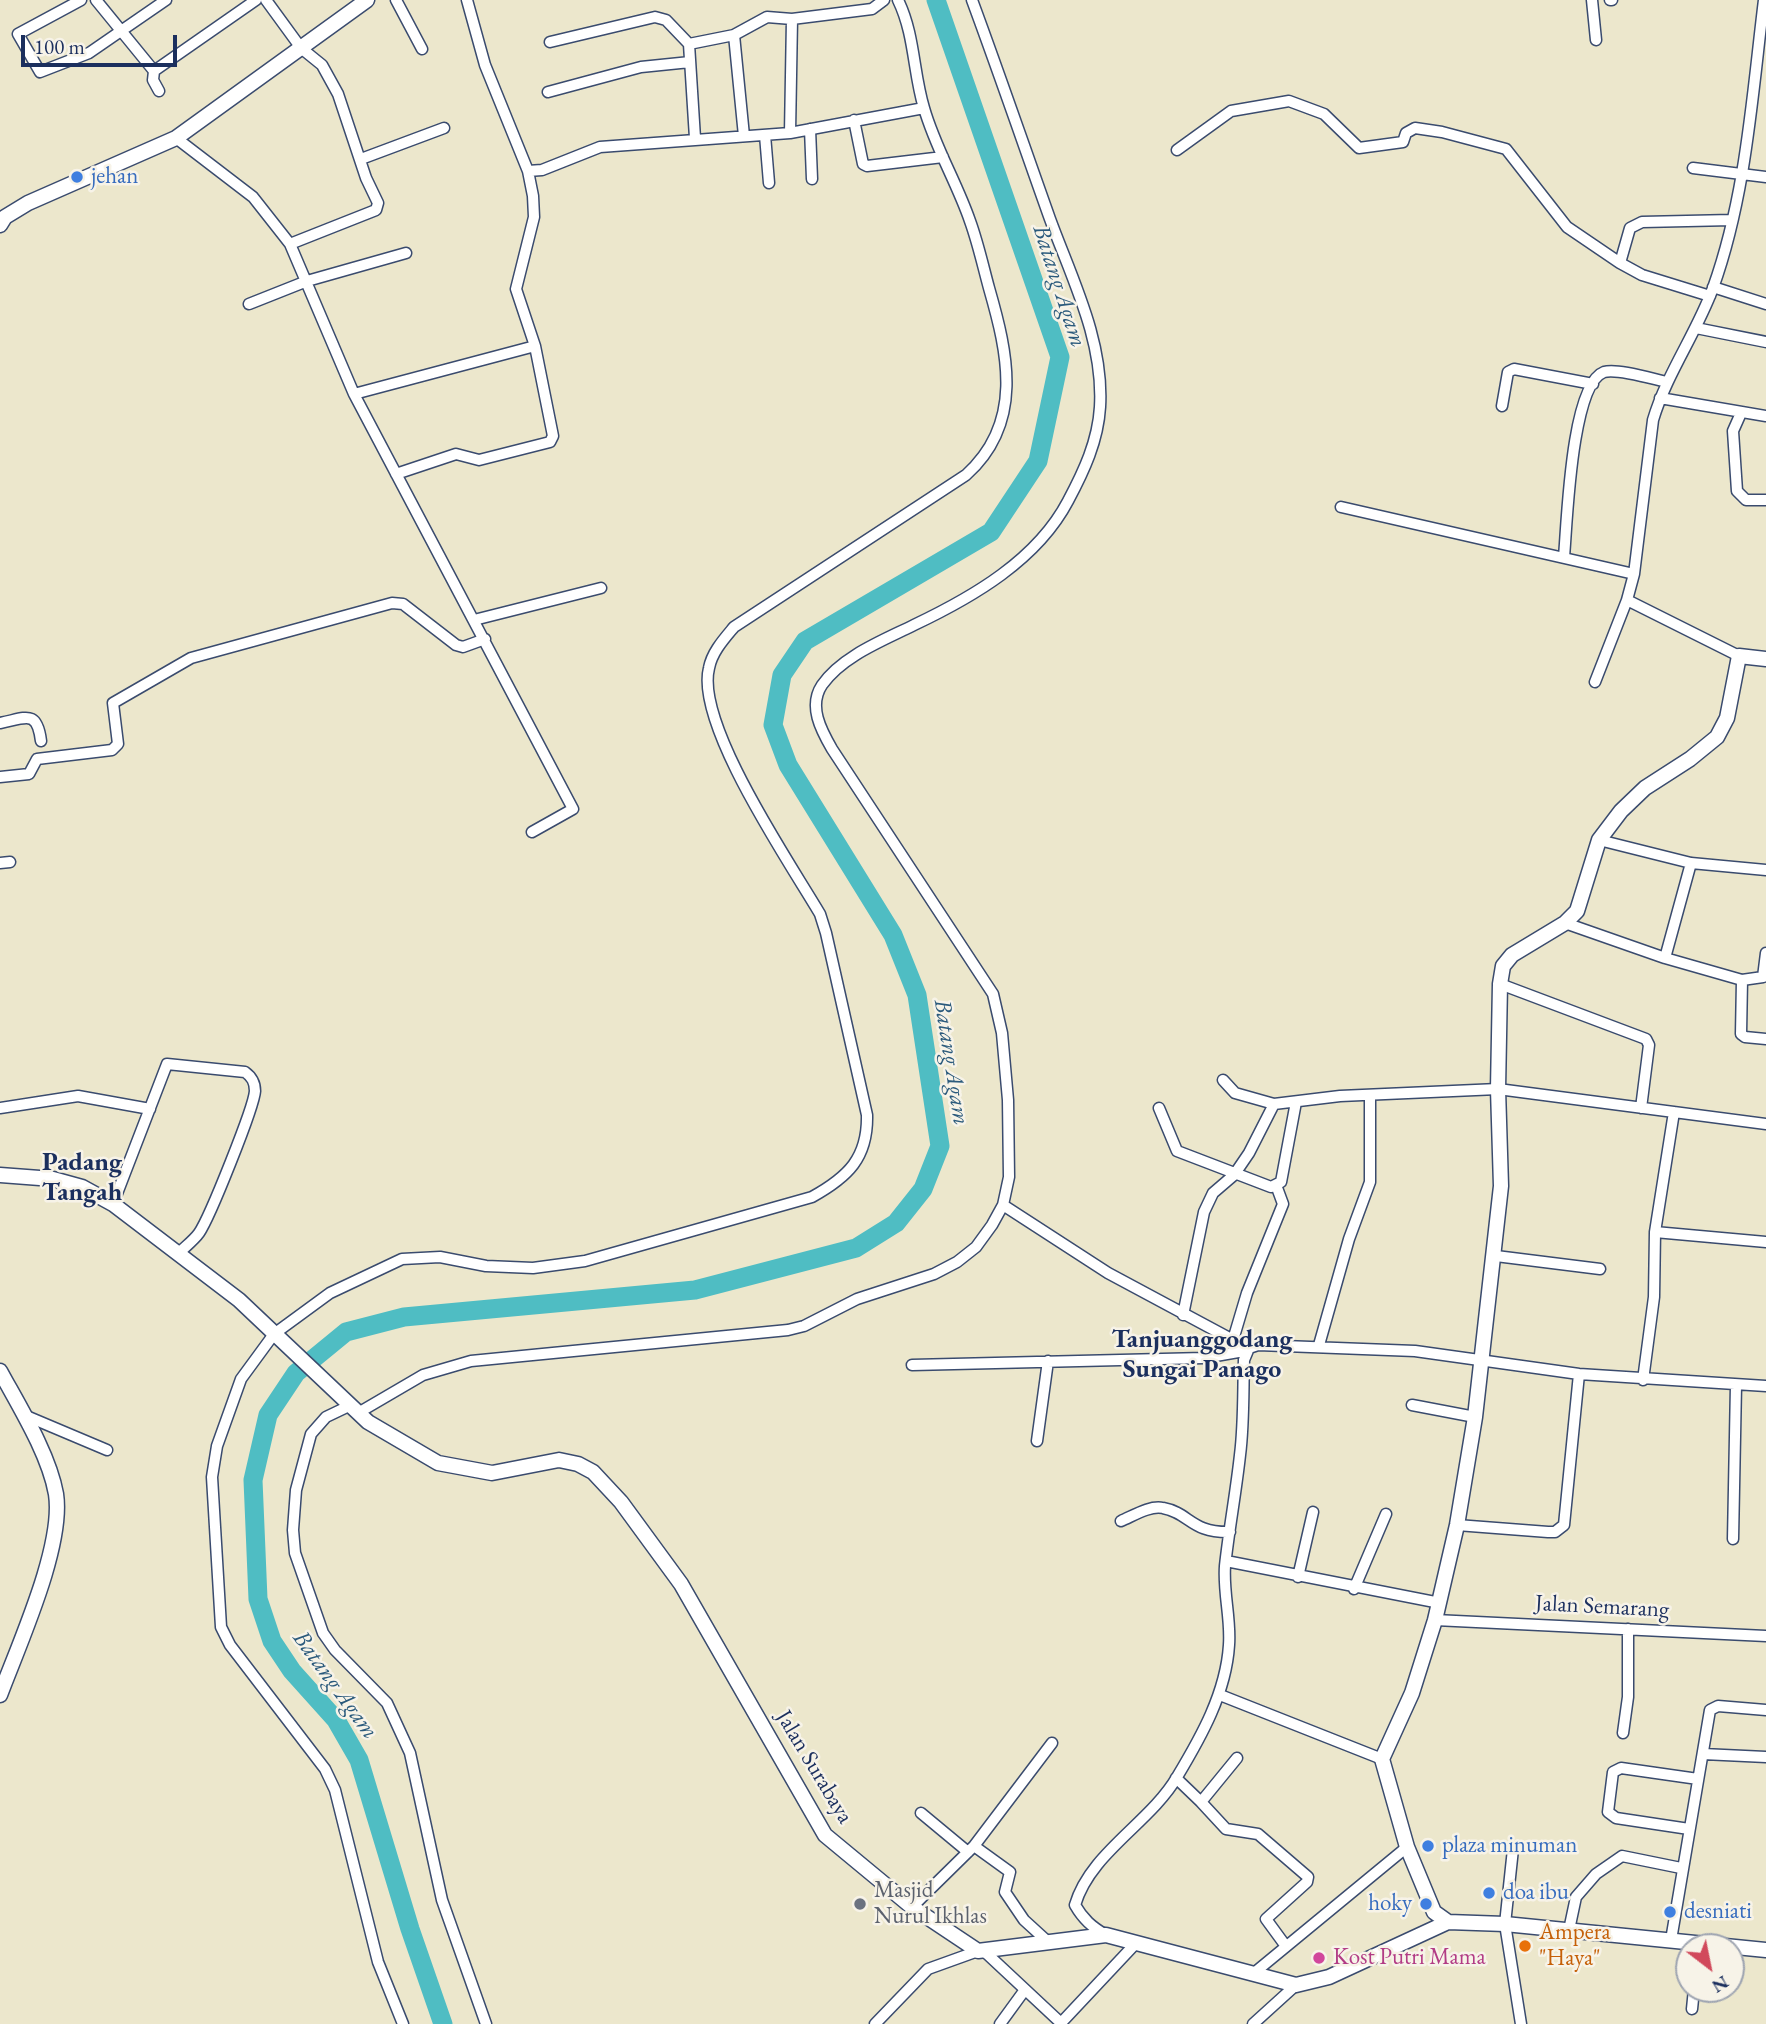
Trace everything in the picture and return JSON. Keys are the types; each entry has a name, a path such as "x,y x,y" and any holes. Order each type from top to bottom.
{"street":[{"path":"81,0 24,28 18,34 38,70 44,72 72,61 166,0"},
{"path":"96,0 154,71 153,80 159,91"},
{"path":"154,71 256,0"},
{"path":"266,0 301,48 322,65 333,85 377,203 376,210 290,244"},
{"path":"0,225 5,217 28,203 176,138 367,0"},
{"path":"396,0 422,49"},
{"path":"396,474 456,454 479,460 550,442 553,433 536,346 516,289 534,217 527,171 500,109 467,0"},
{"path":"689,44 734,35 767,17 792,19 872,9 884,0"},
{"path":"403,2024 377,1962 335,1790 325,1769 230,1645 221,1627 212,1477 218,1446 241,1379 274,1335 330,1293 402,1259 440,1257 486,1266 533,1268 585,1261 811,1197 835,1184 856,1163 867,1136 867,1115 826,933 820,914 727,756 713,707 708,668 718,648 734,627 966,475 984,460 1000,427 1007,388 1003,338 970,221 923,108 909,22 898,0"},
{"path":"486,2024 442,1900 410,1753 387,1703 335,1650 323,1633 295,1553 293,1530 296,1490 311,1434 326,1417 349,1405 422,1375 471,1361 767,1333 804,1326 857,1299 933,1274 957,1262 976,1247 1003,1205 1009,1177 1008,1100 1002,1033 993,994 832,749 817,719 816,701 821,686 854,657 981,590 1014,564 1044,536 1067,503 1092,451 1100,406 1091,330 972,0"},
{"path":"1592,0 1596,40"},
{"path":"1595,682 1627,600 1634,574 1653,419 1667,382 1696,328 1711,291 1732,220 1742,174 1764,0"},
{"path":"550,43 655,17 666,20 689,44 695,138"},
{"path":"790,133 792,19"},
{"path":"734,35 744,136"},
{"path":"548,92 641,67 690,62"},
{"path":"1177,150 1231,111 1289,101 1324,114 1359,148 1403,142 1406,133 1415,128 1466,136 1481,145 1506,149 1567,227 1620,263 1642,275 1766,304"},
{"path":"527,171 542,170 600,147 790,133 923,108"},
{"path":"854,120 863,164 867,166 943,157"},
{"path":"361,159 444,128"},
{"path":"810,129 812,179"},
{"path":"765,135 769,183"},
{"path":"176,138 253,197 290,244 354,394 573,810 532,832"},
{"path":"1693,168 1766,177"},
{"path":"1620,263 1630,228 1634,224 1732,220"},
{"path":"249,304 307,281 406,253"},
{"path":"1696,328 1766,342"},
{"path":"354,394 536,346"},
{"path":"1502,406 1508,372 1514,369 1593,384"},
{"path":"1564,557 1575,431 1593,384 1599,375 1612,371 1667,382"},
{"path":"1660,398 1766,416"},
{"path":"1741,413 1733,430 1737,491 1746,500 1766,500"},
{"path":"1341,508 1634,574"},
{"path":"474,620 601,588"},
{"path":"1627,600 1739,656 1766,659"},
{"path":"0,777 29,774 37,759 112,750 118,744 113,703 183,662 206,654 392,603 403,604 456,645 463,647 485,639"},
{"path":"1448,1922 1434,1912 1407,1847 1382,1759 1412,1693 1440,1603 1457,1525 1475,1417 1496,1256 1501,1186 1498,1089 1500,984 1503,966 1512,955 1565,923 1577,911 1598,840 1639,794 1717,737 1727,718 1739,656"},
{"path":"0,723 29,717 39,725 41,741"},
{"path":"1598,840 1690,863 1766,870"},
{"path":"1665,958 1690,863"},
{"path":"1565,923 1665,958 1742,980 1763,977 1766,953"},
{"path":"1742,980 1741,1034 1745,1037 1766,1039"},
{"path":"1500,984 1646,1039 1649,1045 1641,1108"},
{"path":"113,1204 164,1068 171,1063 245,1072 255,1086 241,1132 206,1219 198,1233 180,1252"},
{"path":"1223,1080 1235,1093 1274,1104 1370,1095 1498,1089 1766,1124"},
{"path":"1319,1345 1349,1239 1370,1182 1370,1095"},
{"path":"0,1108 78,1096 150,1109"},
{"path":"1159,1108 1177,1151 1271,1187 1281,1182 1296,1102"},
{"path":"1183,1315 1204,1212 1213,1193 1234,1175 1274,1104"},
{"path":"1643,1380 1654,1297 1656,1232 1674,1112"},
{"name":"Jalan Surabaya","path":"0,1175 82,1186 113,1204 180,1252 239,1300 349,1405 438,1463 492,1473 559,1460 578,1464 593,1472 621,1502 681,1584 825,1835 912,1907 981,1952"},
{"path":"1233,1340 1247,1293 1283,1203 1276,1185"},
{"path":"1003,1205 1108,1273 1233,1340 1244,1355"},
{"path":"1656,1232 1766,1242"},
{"path":"1496,1256 1600,1269"},
{"path":"1106,1935 1089,1924 1080,1914 1075,1905 1077,1898 1095,1868 1156,1806 1176,1779 1220,1695 1229,1643 1223,1590 1240,1453 1244,1355 1249,1348 1258,1345 1319,1345 1415,1351 1579,1374 1766,1386"},
{"path":"912,1365 1244,1355"},
{"path":"1037,1441 1048,1361"},
{"path":"0,1371 24,1415 56,1495 55,1522 45,1578 0,1695"},
{"path":"1457,1525 1555,1532 1564,1525 1579,1374"},
{"path":"1732,1539 1736,1385"},
{"path":"1412,1405 1475,1417"},
{"path":"24,1415 107,1450"},
{"path":"1121,1521 1150,1509 1163,1507 1197,1528 1230,1532"},
{"path":"1298,1577 1313,1512"},
{"path":"1354,1589 1386,1514"},
{"path":"1226,1561 1354,1589 1440,1603"},
{"name":"Jalan Semarang","path":"1435,1620 1766,1636"},
{"path":"1623,1733 1628,1697 1628,1629"},
{"path":"1220,1695 1382,1759"},
{"path":"1671,1940 1681,1868 1713,1707 1766,1710"},
{"path":"912,1907 971,1849 1052,1743"},
{"path":"1703,1754 1766,1757"},
{"path":"1201,1802 1237,1758"},
{"path":"1689,1829 1616,1818 1608,1812 1613,1772 1621,1768 1698,1779"},
{"path":"1176,1779 1226,1829 1258,1834 1308,1877 1307,1882 1266,1919 1285,1945"},
{"path":"921,1813 971,1849 1010,1872 1005,1892 1024,1920 1047,1941"},
{"path":"1254,1973 1407,1847"},
{"path":"1513,1849 1505,1924 1521,2024"},
{"path":"1569,1930 1576,1897 1596,1874 1622,1856 1681,1868"},
{"path":"1429,1929 1434,1912"},
{"path":"1253,2024 1296,1985 1329,1977 1448,1922 1505,1924 1675,1941"},
{"path":"875,2024 928,1969 981,1952 1106,1935 1296,1985"},
{"path":"981,1952 1062,2024 1137,1942"},
{"path":"1745,1948 1766,1950"},
{"path":"1000,2024 1024,1991"},
{"path":"1692,2003 1692,2009"}],"waterway":[{"name":"Batang Agam","path":"443,2024 410,1929 359,1760 336,1720 292,1671 272,1641 258,1599 253,1480 268,1415 296,1373 346,1332 404,1317 695,1290 856,1248 896,1223 923,1189 940,1146 917,995 893,935 788,765 773,725 782,675 805,641 991,532 1038,461 1060,357 936,0"}],"place":[{"name":"jehan","path":"77,177"},
{"name":"plaza minuman","path":"1428,1846"},
{"name":"doa ibu","path":"1489,1893"},
{"name":"Masjid Nurul Ikhlas","path":"860,1904"},
{"name":"hoky","path":"1426,1904"},
{"name":"desniati","path":"1670,1912"},
{"name":"Ampera \"Haya\"","path":"1525,1946"},
{"name":"Kost Putri Mama","path":"1319,1958"}],"district":[{"name":"Padang Tangah","path":"82,1178"},
{"name":"Tanjuanggodang Sungai Panago","path":"1202,1355"}]}
